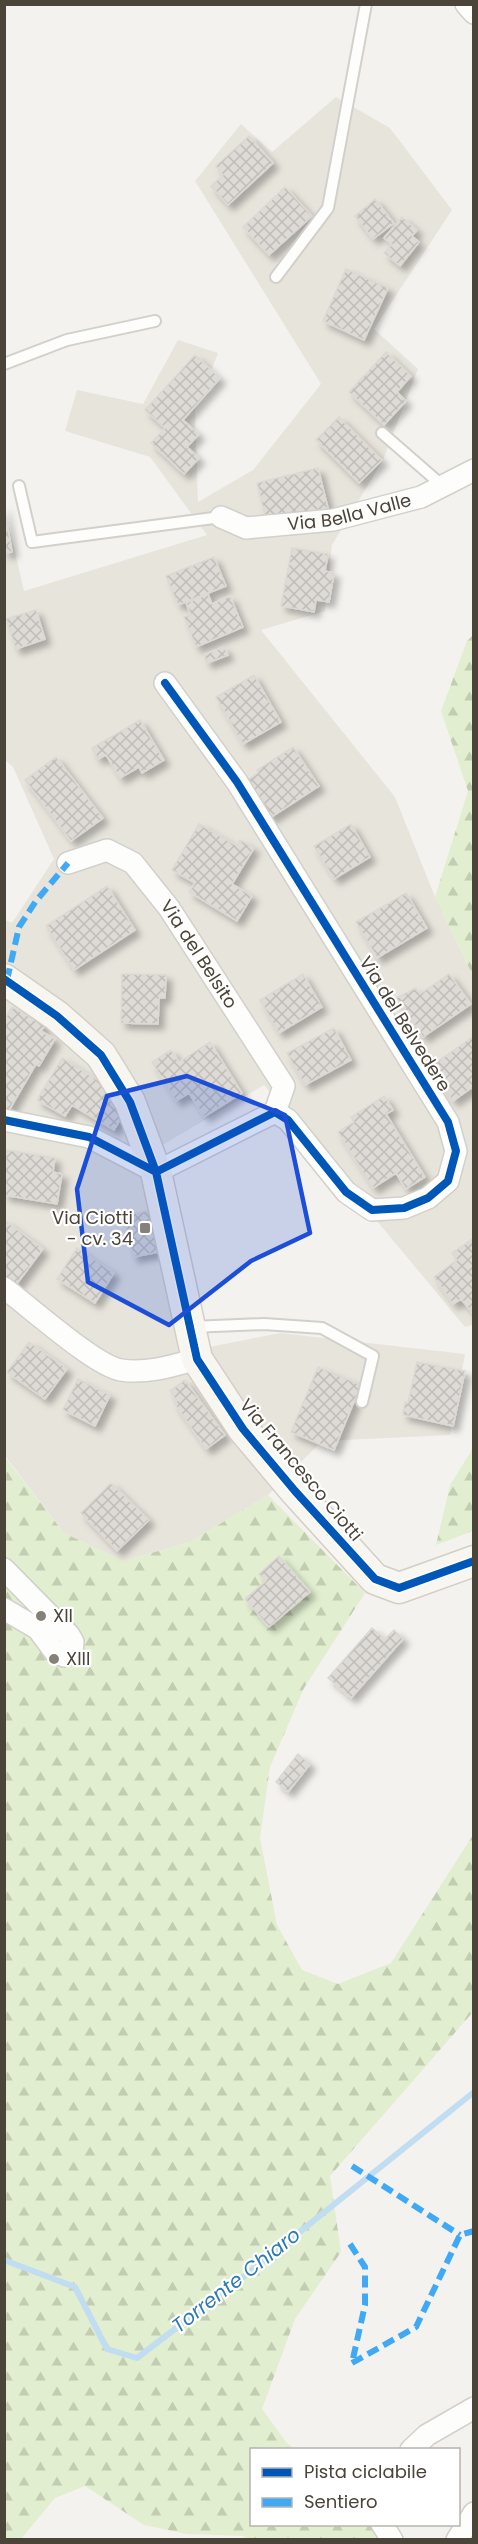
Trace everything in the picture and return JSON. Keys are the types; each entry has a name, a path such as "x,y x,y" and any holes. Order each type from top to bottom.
{"street":[{"path":"466,4 474,14"},
{"name":"Via Bella Valle","path":"221,517 246,528 333,520 421,497 474,470"},
{"name":"Via del Belvedere","path":"165,683 237,782 448,1122 456,1151 448,1181 428,1198 404,1208 372,1210 346,1192 288,1120 275,1112"},
{"name":"Via del Belsito","path":"68,863 107,850 133,863 169,908 284,1086 275,1112"},
{"name":"Via Francesco Ciotti","path":"4,979 57,1016 101,1055 130,1102 156,1172 197,1359 243,1429 295,1491 375,1579 399,1588 474,1561"},
{"path":"4,1120 90,1137 156,1172 275,1112"},
{"path":"4,1288 84,1350 119,1370 156,1370 197,1359"},
{"path":"4,1569 69,1635 73,1642 72,1652 64,1656 55,1652 38,1629 4,1609"},
{"path":"413,2448 427,2435 474,2408"},
{"path":"457,2540 474,2513"},
{"path":"383,2526 392,2540"}],"lane":[{"path":"276,277 328,208 366,4"},
{"path":"4,364 67,340 155,321"},
{"path":"382,433 444,487"},
{"path":"19,486 32,542 221,517"},
{"path":"191,1327 264,1324 322,1328 373,1356 362,1402"}],"highlighted area":[{"path":"187,1076 285,1115 310,1233 251,1261 169,1325 88,1282 77,1189 107,1096"}],"shaded area":[{"path":"336,97 390,128 452,210 374,329 418,369 383,460 332,545 325,611 261,630 395,797 435,897 473,976 473,1325 465,1327 264,1085 159,1147 189,1351 280,1333 465,1354 450,1435 322,1441 268,1495 190,1542 123,1561 64,1533 5,1456 5,920 12,923 54,859 13,767 5,760 4,504 24,591 207,535 150,457 65,431 77,390 143,404 178,340 218,353 195,411 198,502 253,470 321,384 195,181 241,124 272,152"}],"green space":[{"path":"473,635 473,976 435,897 468,791 441,711 467,641"},
{"path":"473,1448 473,1531 436,1545 450,1485"},
{"path":"4,1456 64,1533 123,1561 190,1542 268,1495 365,1593 304,1688 270,1767 260,1838 277,1925 302,1970 338,1984 391,1963 473,1835 473,2012 330,2176 341,2252 295,2319 262,2409 293,2448 250,2448 250,2526 370,2526 377,2533 375,2539 248,2540 243,2536 187,2534 144,2525 85,2486 55,2498 21,2539 5,2539"}],"building":[{"path":"249,136 273,163 228,205 211,186 223,175 216,166"},
{"path":"285,187 312,216 269,255 243,227"},
{"path":"375,199 394,223 373,239 355,216"},
{"path":"402,217 417,230 412,236 419,242 400,266 384,253 392,244 384,238"},
{"path":"346,269 388,288 364,340 323,321"},
{"path":"386,352 411,376 397,392 406,401 384,425 349,392"},
{"path":"195,355 220,378 183,420 199,434 187,447 199,458 184,474 151,443 165,428 145,410"},
{"path":"339,417 382,460 359,483 316,440"},
{"path":"318,468 328,508 267,523 257,483"},
{"path":"4,506 12,552 4,553"},
{"path":"292,548 328,554 325,571 334,573 329,602 316,600 314,612 281,606"},
{"path":"214,557 226,586 178,605 166,576"},
{"path":"208,594 212,604 230,596 243,627 196,647 184,617 191,615 186,603"},
{"path":"36,610 45,639 16,649 6,619"},
{"path":"224,647 228,655 207,663 204,655"},
{"path":"254,675 281,722 243,744 216,697"},
{"path":"140,720 164,760 142,773 139,767 120,778 106,755 98,759 92,748"},
{"path":"293,747 319,786 270,818 246,781 258,773 257,770"},
{"path":"56,757 103,818 71,841 25,780"},
{"path":"199,824 237,846 240,840 254,848 232,884 252,896 237,921 189,892 195,883 172,870"},
{"path":"351,824 370,857 334,879 314,846"},
{"path":"107,886 135,930 74,970 46,926"},
{"path":"406,893 427,928 377,958 356,922"},
{"path":"122,974 166,975 165,998 159,998 158,1024 121,1023"},
{"path":"303,974 322,1007 279,1033 260,1000"},
{"path":"449,974 471,1004 423,1037 396,998 416,988 420,994"},
{"path":"12,1007 45,1025 41,1031 55,1039 39,1066 36,1064 8,1112 4,1110 4,1021"},
{"path":"334,1028 351,1060 305,1085 287,1053"},
{"path":"474,1036 474,1086 453,1101 430,1067"},
{"path":"210,1042 242,1093 204,1117 189,1093 176,1101 152,1062 171,1050 179,1062"},
{"path":"62,1058 101,1082 123,1115 114,1130 72,1105 65,1116 37,1100"},
{"path":"384,1096 393,1110 386,1114 425,1177 406,1189 396,1173 373,1188 338,1132 354,1122 351,1117"},
{"path":"6,1150 55,1158 53,1172 62,1174 57,1204 4,1195"},
{"path":"155,1209 164,1251 133,1257 124,1216"},
{"path":"4,1220 43,1249 16,1285 4,1276"},
{"path":"474,1238 474,1315 461,1299 453,1304 434,1277 457,1260 452,1253"},
{"path":"77,1248 114,1273 95,1303 57,1279"},
{"path":"29,1342 67,1369 45,1399 7,1372"},
{"path":"417,1362 465,1371 453,1426 403,1415"},
{"path":"318,1367 361,1385 334,1450 291,1432"},
{"path":"78,1379 110,1395 95,1426 63,1410"},
{"path":"185,1380 225,1435 206,1449 174,1403 177,1401 170,1391"},
{"path":"111,1483 149,1520 117,1551 81,1513"},
{"path":"279,1556 310,1592 269,1627 245,1599 266,1581 259,1574"},
{"path":"372,1628 385,1639 394,1630 403,1639 351,1698 328,1678"},
{"path":"298,1754 310,1764 288,1792 276,1782"}],"waterway":[{"name":"Torrente Chiaro","path":"4,2260 75,2287 107,2349 137,2358 251,2271 474,2092"}],"marked path":[{"path":"7,980 19,927 36,901 68,863"},
{"path":"352,2166 460,2235"},
{"path":"352,2363 416,2327 460,2235 474,2231"},
{"path":"350,2244 365,2267 365,2305 352,2363"}],"cycle path":[{"path":"4,1120 89,1137 156,1172 275,1112 288,1120 346,1192 372,1210 404,1208 428,1198 448,1181 456,1151 448,1122 237,782 165,683"},
{"path":"4,979 57,1016 101,1055 130,1102 156,1172 197,1359 243,1429 295,1491 375,1579 399,1588 474,1561"}],"place":[{"name":"Via Ciotti - cv. 34","path":"145,1228"},
{"name":"XII","path":"41,1616"},
{"name":"XIII","path":"54,1659"}]}
